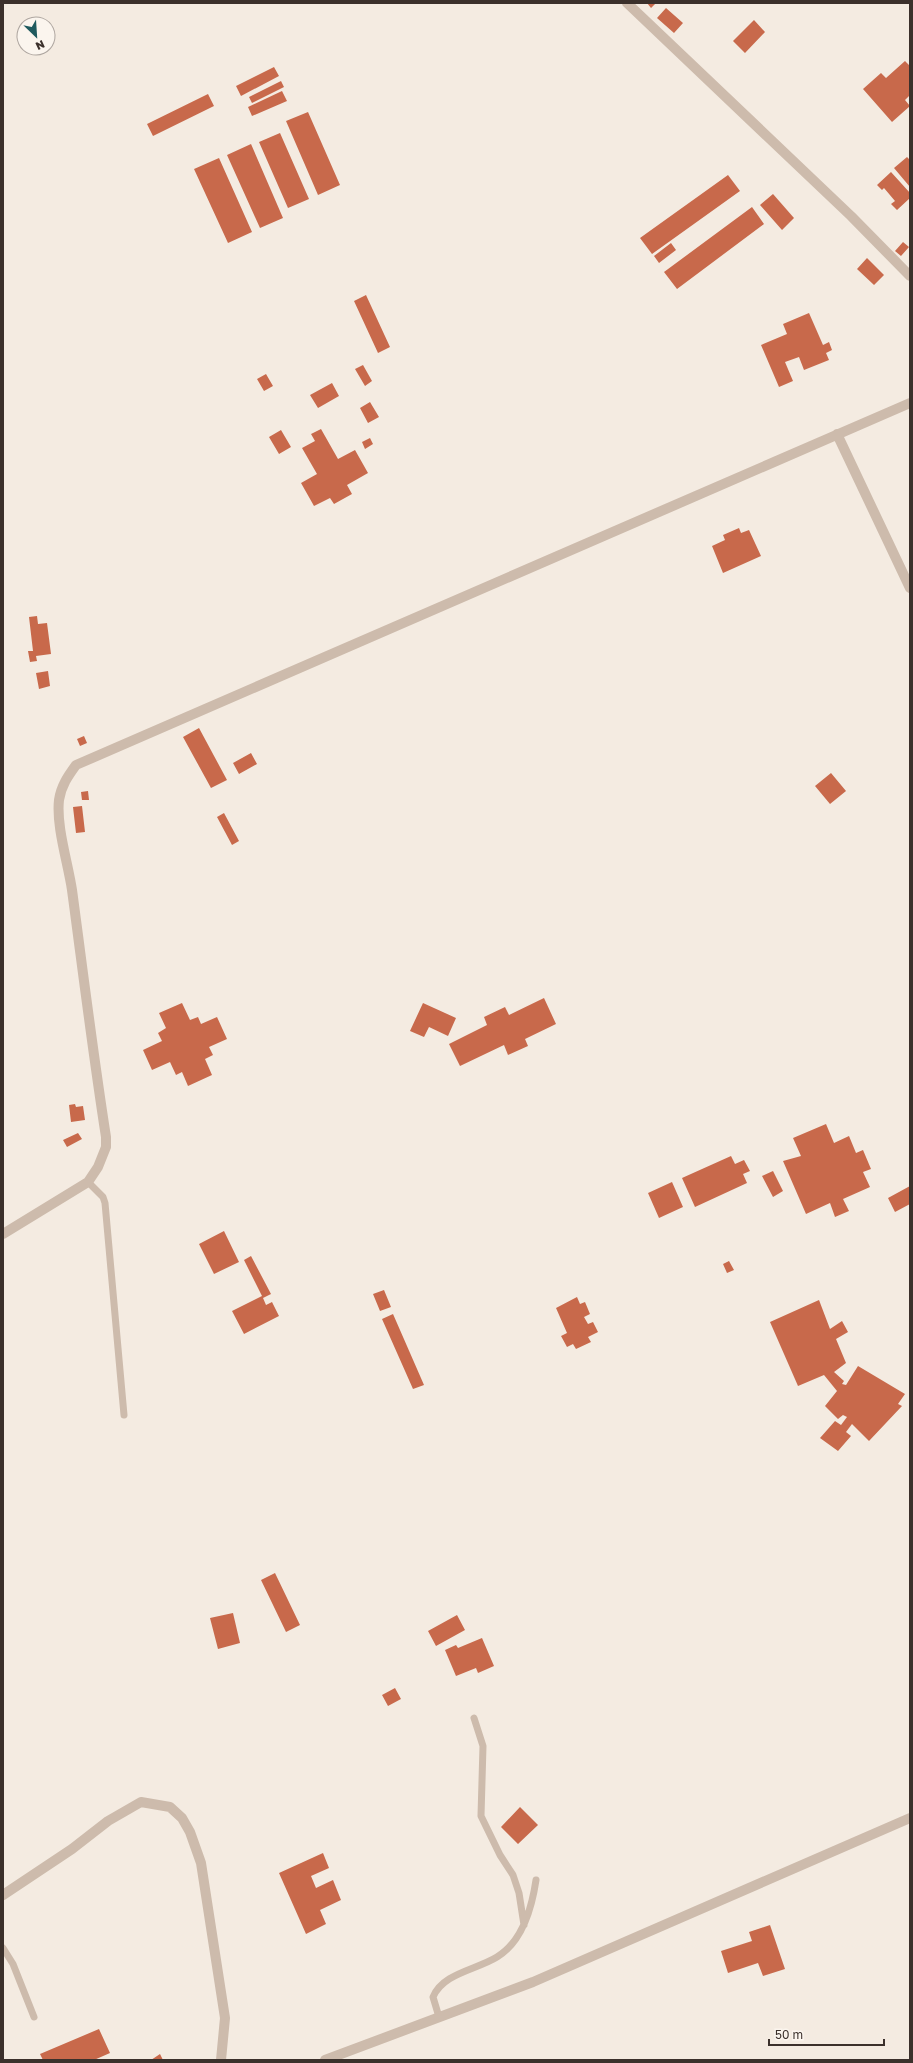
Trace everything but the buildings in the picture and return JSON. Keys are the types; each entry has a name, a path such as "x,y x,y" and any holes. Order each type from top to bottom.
{"street":[{"path":"627,3 851,216 910,276"},
{"path":"3,1234 88,1182 98,1167 106,1147 106,1137 92,1047 71,888 61,830 59,800 64,782 76,764 910,403"},
{"path":"837,434 910,588"},
{"path":"3,1895 72,1849 108,1821 141,1802 170,1807 185,1823 201,1863 225,2018 221,2060"},
{"path":"325,2060 533,1982 910,1818"}],"lane":[{"path":"88,1182 103,1197 105,1203 124,1416"},
{"path":"474,1718 483,1746 481,1816 500,1855 513,1874 519,1893 524,1925"},
{"path":"439,2017 433,1997 439,1986 452,1977 497,1957 504,1952 524,1925 532,1904 536,1880"},
{"path":"3,1948 16,1970 34,2017"}]}
